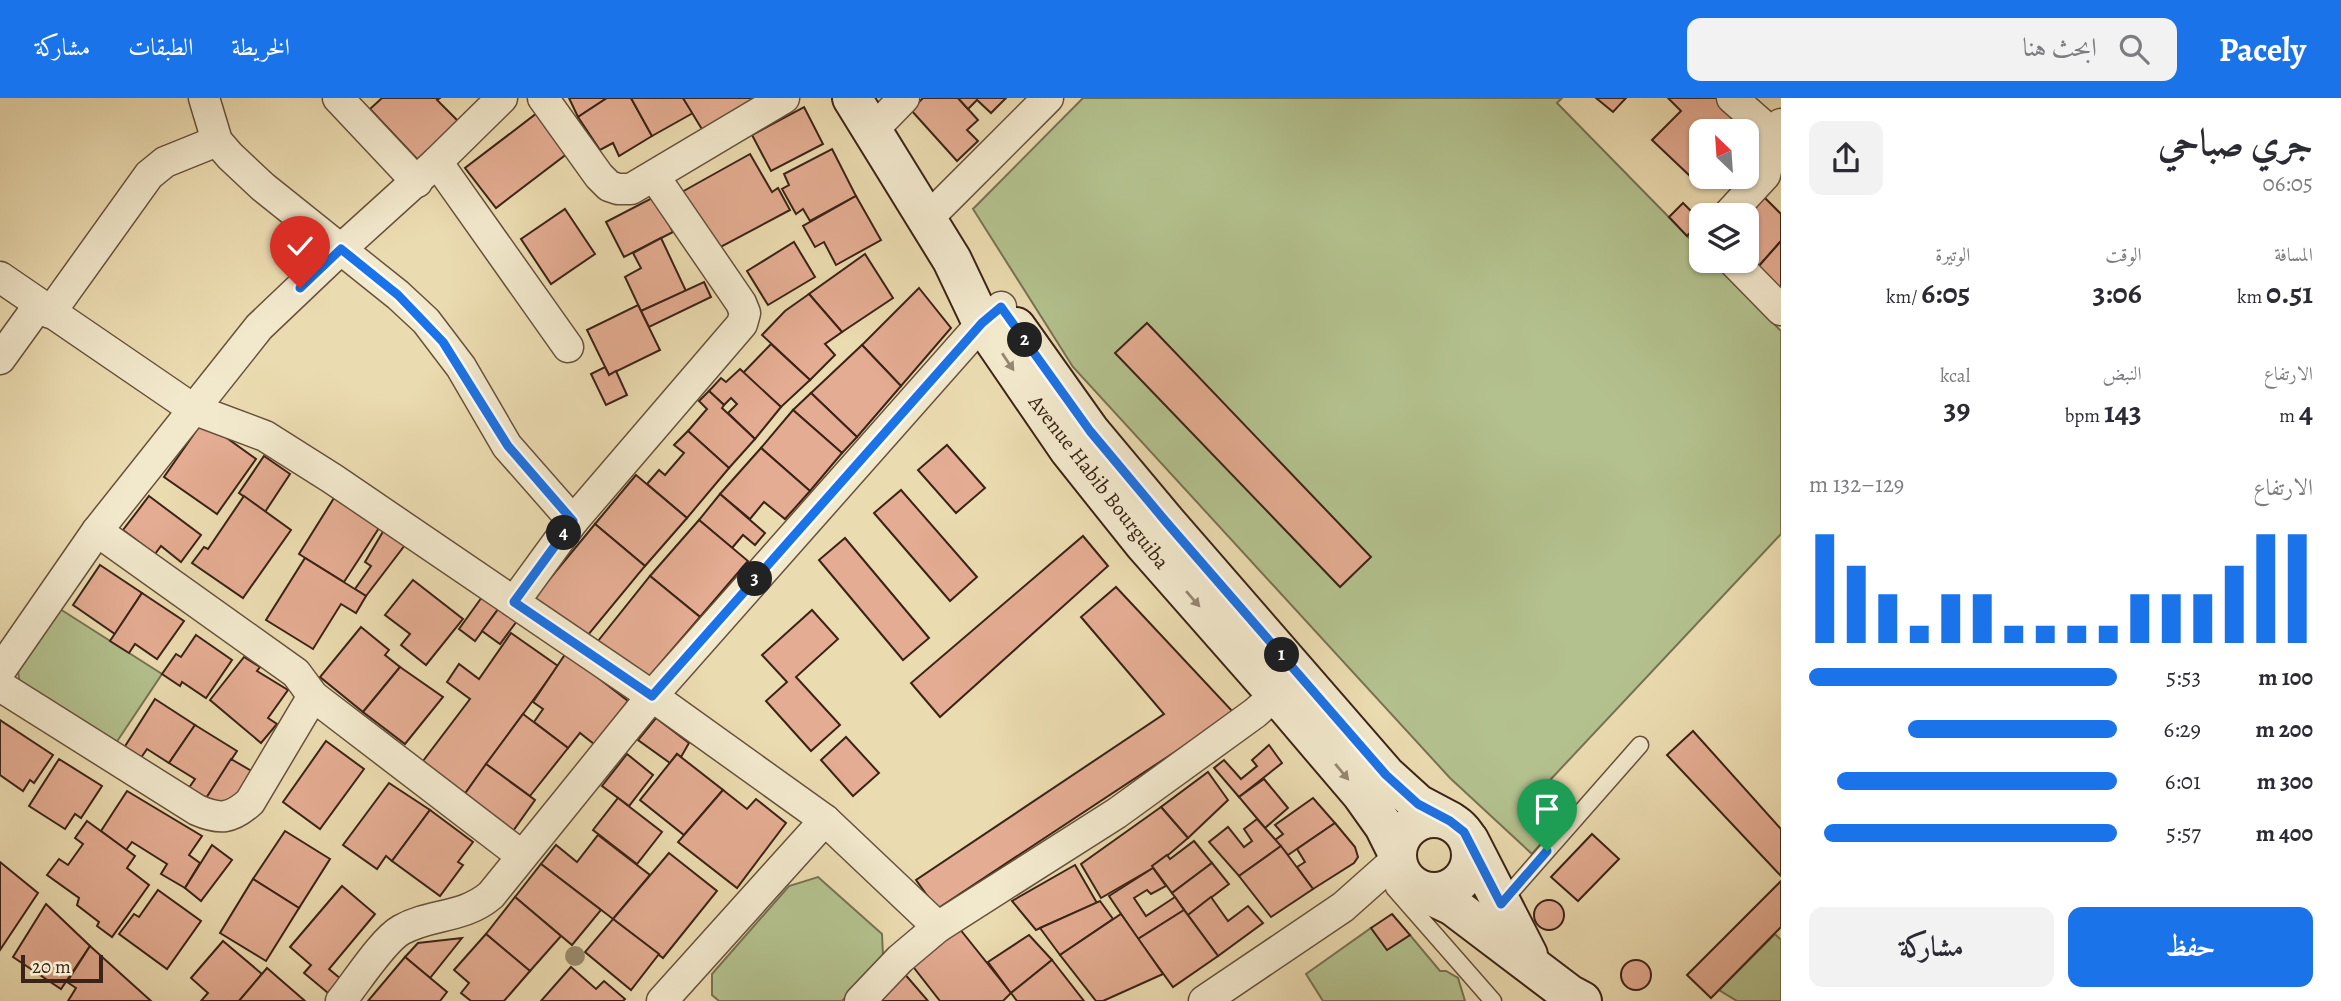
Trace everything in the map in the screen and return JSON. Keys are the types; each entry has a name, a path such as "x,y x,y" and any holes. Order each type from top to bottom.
{"street":[{"path":"204,98 217,141 263,187 398,295 443,342 508,446 573,521"},
{"path":"338,98 427,172 568,347"},
{"path":"0,671 97,531 259,327 427,172 502,98"},
{"path":"543,98 599,176 609,186 618,189 631,189 784,98"},
{"name":"Avenue Habib Bourguiba","path":"852,98 926,220 991,315 1090,431 1287,684 1384,827 1404,876"},
{"path":"871,132 904,98"},
{"path":"926,220 1048,98"},
{"path":"1732,98 1777,130 1773,179 1743,203"},
{"path":"0,359 44,309 149,176 166,162 217,141"},
{"path":"514,602 573,521 742,324 745,313 741,303 654,176"},
{"path":"1745,273 1781,310"},
{"path":"0,277 193,409 265,436 333,479 652,696 825,820 938,927"},
{"path":"341,1001 398,931 479,905 491,895 652,696 991,315"},
{"path":"97,531 296,673 313,696 522,856"},
{"path":"860,1001 900,959 938,927 1117,813 1255,713 1287,684"},
{"name":"Avenue Habib Bourguiba","path":"1287,684 1402,791 1459,831"},
{"path":"0,685 197,810 214,817 229,816 250,802 313,696"},
{"path":"1438,818 1459,831 1472,852 1471,865 1465,876 1457,885 1446,891 1433,893 1404,876 1400,841 1415,823 1426,819 1438,818"},
{"path":"676,996 825,820"},
{"path":"1459,831 1532,964"},
{"path":"1204,1001 1343,907 1404,876"},
{"path":"1404,876 1453,906 1532,964 1572,999"}],"lane":[{"path":"1501,904 1640,745"},
{"path":"1404,876 1493,1001"}],"green space":[{"path":"1083,98 1562,98 1557,103 1689,238 1689,273 1724,273 1781,331 1781,534 1536,795 1562,819 1532,854 1450,778 1073,367 973,209"},
{"path":"60,609 162,674 114,746 20,686 18,670"},
{"path":"818,877 882,934 883,956 842,1001 719,1001 712,995 712,974 789,886"},
{"path":"1371,928 1387,950 1410,935 1440,971 1446,971 1458,978 1465,1001 1323,1001 1306,974"},
{"path":"1775,934 1781,940 1781,1001 1737,1001 1719,990"}],"building":[{"path":"382,98 440,98 437,100 459,122 418,160 370,109"},
{"path":"569,98 607,98 578,117"},
{"path":"607,98 631,98 652,136 619,156 613,143 600,150 578,117"},
{"path":"631,98 683,98 693,113 652,136"},
{"path":"683,98 759,98 703,131"},
{"path":"923,98 958,98 978,120 967,130 978,141 957,161 911,110"},
{"path":"958,98 1006,98 991,113 977,100 968,109"},
{"path":"1596,98 1626,98 1613,112"},
{"path":"1668,98 1720,98 1743,119 1689,119 1689,175 1652,140 1681,111"},
{"path":"804,107 823,144 771,171 752,135"},
{"path":"537,113 568,153 496,208 465,168"},
{"path":"832,149 856,196 810,221 803,209 796,214 782,189 789,185 784,174"},
{"path":"750,154 772,192 778,188 790,210 715,250 680,193"},
{"path":"856,196 881,240 836,265 824,242 815,247 803,226"},
{"path":"654,197 673,232 624,257 606,222"},
{"path":"1764,197 1781,214 1781,241 1759,266 1759,203"},
{"path":"1683,203 1689,209 1687,236 1669,217"},
{"path":"565,209 595,254 551,284 521,239"},
{"path":"661,238 686,291 641,311 625,277 641,268 633,253"},
{"path":"1781,241 1781,290 1759,266"},
{"path":"794,242 815,277 768,305 747,271"},
{"path":"865,254 893,298 842,332 809,294"},
{"path":"704,282 711,297 649,327 641,311"},
{"path":"919,288 951,328 901,386 862,345"},
{"path":"809,294 842,332 825,344 835,355 810,380 762,335 785,311"},
{"path":"638,305 660,350 609,375 587,330"},
{"path":"1147,323 1371,557 1340,587 1115,353"},
{"path":"771,344 810,380 781,407 743,373"},
{"path":"862,345 901,386 857,437 811,393"},
{"path":"605,367 609,375 616,371 627,395 606,405 591,374"},
{"path":"740,369 781,407 755,439 728,413 737,404 731,398 724,405 709,391 721,378 726,382"},
{"path":"709,391 724,405 722,408 755,439 729,468 688,431 707,409 699,401"},
{"path":"811,393 857,437 842,453 793,410"},
{"path":"793,410 842,453 810,491 761,448"},
{"path":"203,421 256,459 217,514 164,477"},
{"path":"688,431 729,468 687,518 647,484 659,470 665,475 684,453 674,445"},
{"path":"947,445 985,488 956,513 918,470"},
{"path":"761,448 810,491 785,519 764,502 750,519 720,494"},
{"path":"264,456 290,474 265,512 239,493"},
{"path":"636,475 687,518 645,566 595,524"},
{"path":"901,490 977,577 950,601 874,513"},
{"path":"720,494 765,533 755,545 743,535 732,548 699,520"},
{"path":"149,496 201,535 181,562 161,546 155,554 123,530"},
{"path":"244,496 291,530 243,598 192,563 204,547 208,549"},
{"path":"334,498 379,528 344,582 299,554"},
{"path":"699,520 748,561 700,617 650,576"},
{"path":"595,524 645,566 588,635 533,599"},
{"path":"384,530 405,545 366,596 355,589 371,566 365,562"},
{"path":"1083,536 1108,566 940,717 911,683"},
{"path":"845,538 929,638 903,660 819,560"},
{"path":"305,558 366,596 356,613 341,604 313,649 266,620"},
{"path":"100,565 142,593 115,634 73,605"},
{"path":"650,576 700,617 646,680 598,641"},
{"path":"413,580 463,619 426,665 401,645 410,634 385,615"},
{"path":"1116,587 1234,713 937,909 916,880 1164,714 1081,617"},
{"path":"142,593 184,621 157,659 135,644 129,653 110,641"},
{"path":"482,597 499,608 475,641 459,629"},
{"path":"499,608 517,621 500,644 482,631"},
{"path":"812,610 838,639 796,677 840,725 811,751 766,701 787,682 762,655"},
{"path":"361,627 389,650 385,655 400,667 363,712 320,677"},
{"path":"511,633 558,666 464,795 423,761 470,699 447,682 459,664 479,679"},
{"path":"196,635 232,660 206,698 182,682 180,686 162,674 176,654 181,657"},
{"path":"566,653 628,701 594,744 580,733 568,748 534,722 543,709 533,702"},
{"path":"244,657 260,667 257,671 288,690 268,718 277,724 261,743 210,700"},
{"path":"400,667 443,697 405,744 363,712"},
{"path":"155,699 195,725 169,763 147,749 138,762 122,751"},
{"path":"523,714 568,748 530,796 486,764"},
{"path":"656,718 689,743 681,757 677,754 670,763 638,740"},
{"path":"0,720 53,755 34,783 30,780 23,791 0,775"},
{"path":"195,725 237,751 203,803 186,792 195,779 169,763"},
{"path":"1693,731 1781,829 1781,876 1667,755"},
{"path":"846,737 879,773 853,796 821,760"},
{"path":"326,741 364,769 320,829 283,802"},
{"path":"1269,745 1282,763 1239,797 1214,768 1224,760 1241,779 1257,766 1252,760"},
{"path":"627,754 653,775 629,806 602,786"},
{"path":"677,754 723,790 684,835 640,800"},
{"path":"59,759 102,786 81,818 75,814 65,829 29,806"},
{"path":"231,759 255,773 232,810 203,803"},
{"path":"486,764 535,800 513,831 464,795"},
{"path":"1208,772 1228,800 1188,838 1161,807"},
{"path":"1264,779 1288,808 1265,828 1239,797"},
{"path":"389,783 430,810 392,861 386,856 377,869 343,845"},
{"path":"723,790 747,809 756,799 786,823 737,888 678,842"},
{"path":"127,791 202,836 189,855 200,863 185,888 161,874 167,864 132,842 126,850 101,831"},
{"path":"618,798 662,832 637,864 593,830"},
{"path":"1313,798 1335,823 1288,855 1275,840 1283,834 1275,825"},
{"path":"1161,807 1188,838 1153,868 1101,898 1081,864"},
{"path":"430,810 473,842 458,862 463,865 440,896 392,861"},
{"path":"1257,819 1281,846 1239,876 1209,842 1228,827 1244,847 1252,841 1244,829"},
{"path":"87,821 135,856 127,868 149,885 112,937 97,926 99,922 77,905 79,898 47,875 59,859 68,865 83,844 75,838"},
{"path":"1335,823 1355,847 1358,857 1354,863 1313,889 1297,867 1305,862 1297,849"},
{"path":"285,831 330,859 299,908 253,879"},
{"path":"1592,834 1619,859 1578,901 1551,877"},
{"path":"598,835 650,875 613,919 541,864 556,845 577,862"},
{"path":"1194,841 1212,863 1172,893 1152,866 1167,855 1170,859"},
{"path":"212,845 232,860 201,901 185,888"},
{"path":"1281,846 1313,889 1271,917 1239,876"},
{"path":"669,853 717,891 663,958 613,919"},
{"path":"0,862 38,893 0,950"},
{"path":"1212,863 1229,884 1188,915 1172,893"},
{"path":"541,864 601,910 572,945 515,897"},
{"path":"1075,865 1097,903 1036,930 1012,901"},
{"path":"1153,868 1166,886 1151,894 1147,890 1134,898 1146,916 1175,897 1184,910 1138,939 1109,896"},
{"path":"253,879 299,908 266,961 220,933"},
{"path":"1781,881 1781,927 1711,998 1687,975"},
{"path":"342,886 375,914 329,969 341,979 328,993 304,973 311,965 290,947"},
{"path":"158,890 201,921 167,969 119,934 134,914 139,917"},
{"path":"515,897 561,936 530,971 486,934"},
{"path":"1211,897 1228,921 1248,906 1263,923 1218,956 1188,915"},
{"path":"1549,900 1559,905 1564,915 1559,925 1549,930 1539,925 1534,915 1539,905"},
{"path":"1100,901 1113,919 1060,955 1040,928"},
{"path":"46,904 90,946 61,989 13,957"},
{"path":"1184,910 1218,956 1173,987 1138,939"},
{"path":"1121,914 1163,974 1103,1001 1096,1001 1060,955"},
{"path":"1392,914 1410,935 1387,950 1371,928"},
{"path":"613,919 659,954 631,990 585,952"},
{"path":"959,928 1011,993 1003,1001 940,1001 911,964"},
{"path":"486,934 530,971 504,1001 471,1001 461,993 469,983 454,970"},
{"path":"1029,935 1052,960 1011,993 988,962"},
{"path":"462,938 430,978 405,957 418,943"},
{"path":"223,941 262,974 239,1001 201,1001 208,993 191,978"},
{"path":"90,946 151,1001 68,1001 76,988 67,982"},
{"path":"405,957 447,992 440,1001 368,1001"},
{"path":"1052,960 1084,1001 1017,1001 1011,993"},
{"path":"1636,960 1642,961 1650,969 1650,981 1642,989 1636,990 1630,989 1622,981 1621,975 1622,969 1630,961"},
{"path":"571,967 596,989 604,981 625,999 541,1001"},
{"path":"267,968 305,1001 239,1001"},
{"path":"903,972 928,1001 876,1001"}],"route":[{"path":"300,288 341,249 426,321 461,368 508,446 573,521 514,602 652,696 982,323 1001,307 1090,431 1386,775 1418,804 1450,821 1464,832 1501,904 1547,851"}]}
